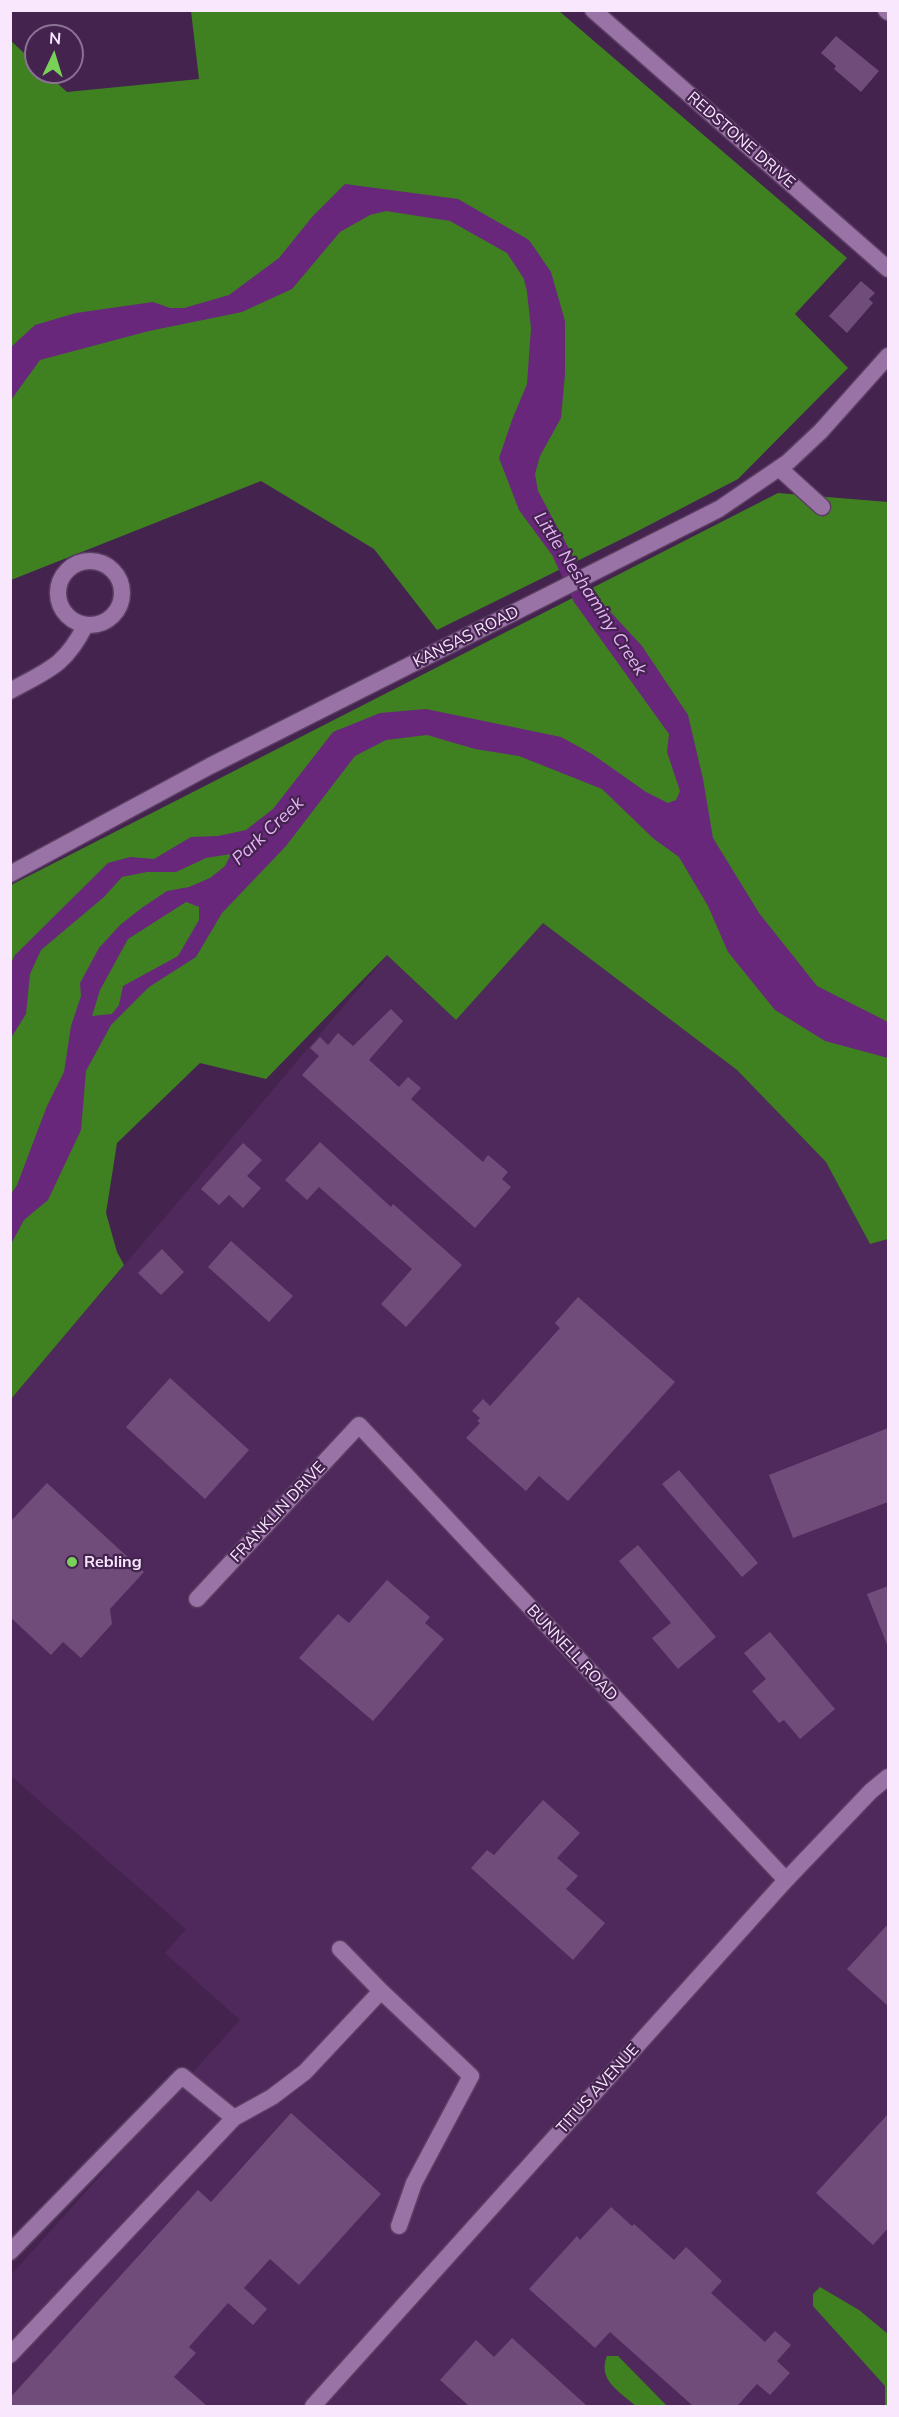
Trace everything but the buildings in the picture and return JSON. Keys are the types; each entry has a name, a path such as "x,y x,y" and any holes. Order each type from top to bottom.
{"street":[{"name":"REDSTONE DRIVE","path":"593,10 888,269"},
{"name":"KANSAS ROAD","path":"10,874 210,766 719,508 779,468 821,431 888,356"},
{"path":"779,468 822,507"},
{"path":"10,691 55,667 73,649 85,626"},
{"name":"FRANKLIN DRIVE","path":"197,1599 359,1425"},
{"name":"BUNNELL ROAD","path":"359,1425 786,1880"},
{"name":"TITUS AVENUE","path":"313,2406 786,1880 871,1791 888,1777"},
{"path":"340,1949 471,2076 414,2182 399,2226"},
{"path":"10,2355 234,2118 273,2097 305,2072 381,1991"},
{"path":"10,2252 182,2076 234,2118"}],"shaded area":[{"path":"543,923 737,1070 826,1162 870,1244 888,1239 888,2406 11,2406 11,2275 240,2020 165,1953 186,1929 11,1776 11,1399 387,955 456,1020"}],"green space":[{"path":"191,11 559,11 847,258 795,314 848,368 738,479 437,630 374,549 261,481 11,580 10,40 24,53 24,84 58,84 67,92 199,79"},
{"path":"778,493 888,502 888,1239 870,1244 826,1162 737,1070 543,923 456,1020 387,955 266,1079 200,1063 117,1143 106,1213 117,1252 124,1265 11,1399 11,885"},
{"path":"820,2287 859,2310 888,2334 888,2406 885,2406 885,2386 813,2306 813,2294"},
{"path":"607,2356 618,2356 667,2406 636,2406 623,2396 612,2385 605,2372"}],"water":[{"path":"345,184 458,199 529,240 551,272 565,321 565,374 561,418 540,456 535,474 538,491 592,592 642,646 688,715 703,779 713,838 759,913 817,986 888,1022 888,1058 825,1041 775,1010 728,952 708,906 679,857 654,839 602,789 519,756 475,749 427,735 386,740 355,756 286,846 222,913 196,957 149,987 111,1025 86,1071 81,1130 48,1200 24,1220 11,1244 11,1194 17,1185 47,1106 64,1072 71,1026 81,996 80,983 99,948 120,925 143,907 167,891 189,887 210,878 225,866 231,854 206,858 176,872 147,872 122,877 104,897 41,950 30,974 26,1014 11,1038 11,963 15,955 108,863 130,857 154,859 191,837 218,836 246,830 273,809 333,732 380,713 426,709 561,737 592,754 646,792 668,803 676,800 680,791 667,752 669,734 574,602 552,555 519,510 499,458 527,384 531,328 524,279 507,253 450,221 386,211 370,215 340,232 292,289 242,312 149,331 40,360 11,400 11,347 35,325 76,313 153,302 170,308 184,308 229,295 279,258 312,217","holes":["186,902 199,907 199,920 178,956 123,986 119,1005 112,1014 92,1016 100,990 128,939"]}],"place":[{"name":"Rebling","path":"72,1562"}],"water label":[{"name":"Little Neshaminy Creek","path":"590,594"},
{"name":"Park Creek","path":"268,831"}]}
